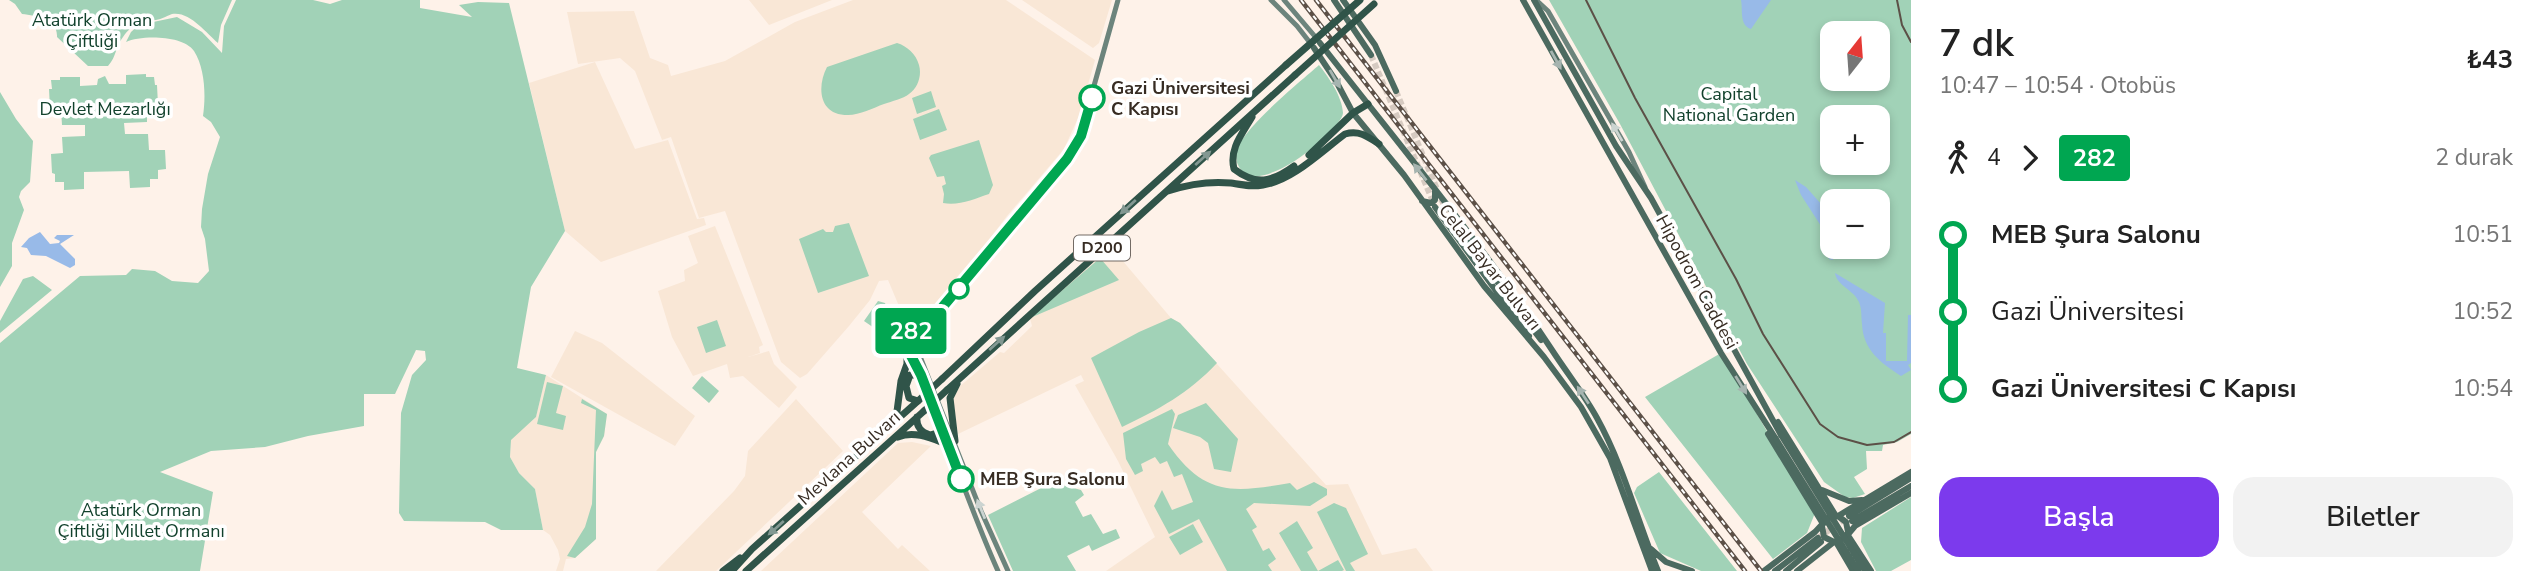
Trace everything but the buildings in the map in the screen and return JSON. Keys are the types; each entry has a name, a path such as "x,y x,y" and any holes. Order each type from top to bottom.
{"highway":[{"name":"Mevlana Bulvarı","path":"732,571 1035,291 1360,0"},
{"name":"Mevlana Bulvarı","path":"746,571 1376,2"},
{"path":"1258,108 1234,147 1232,159 1234,169 1250,180 1264,180 1288,170 1333,135 1353,113 1368,104"},
{"path":"1164,192 1203,182 1248,187 1267,185 1290,175 1345,134 1352,132 1367,135 1379,144"},
{"path":"895,422 901,381 907,364 907,348"},
{"path":"918,401 909,398 906,386 910,375 921,375"},
{"path":"894,439 906,433 952,443 950,398 962,375"},
{"path":"917,417 919,429 930,435 937,433 939,421"},
{"name":"D200","path":"723,571 752,550"}],"main road":[{"path":"998,571 970,505 944,413 921,359 921,342 935,316 1056,173 1078,143 1118,0"},
{"name":"Celal Bayar Bulvarı","path":"1271,0 1317,46 1368,104 1534,321 1599,420 1626,480 1652,571"},
{"name":"Celal Bayar Bulvarı","path":"1284,0 1317,46 1353,113 1404,175 1513,323 1544,357 1581,407 1610,458 1658,571"},
{"path":"1334,0 1375,45 1396,91"},
{"path":"1343,0 1371,55"},
{"name":"Hipodrom Caddesi","path":"1523,0 1721,353 1865,571"},
{"name":"Hipodrom Caddesi","path":"1535,0 1616,146 1654,205 1762,401 1778,437 1856,571"},
{"path":"1420,200 1434,201 1435,191"},
{"path":"1634,199 1642,192 1647,193"},
{"path":"1642,211 1647,212 1654,205"},
{"path":"1435,207 1544,357"},
{"path":"1457,228 1558,360"},
{"path":"935,316 908,333 905,337 907,348 1008,571"},
{"path":"908,333 916,334 921,342"},
{"path":"1762,401 1837,516 1846,522 1848,533 1871,571"},
{"path":"1753,404 1822,525 1824,537 1835,542 1856,571"},
{"path":"1764,571 1828,518 1837,516 1911,472"},
{"path":"1911,478 1851,519 1911,486"},
{"path":"1822,490 1849,501 1867,499"},
{"path":"1797,571 1848,533 1911,493"},
{"path":"1815,513 1830,502"},
{"path":"1774,571 1819,540 1786,571"},
{"path":"1646,548 1646,571"},
{"path":"1646,548 1666,562 1692,571"}],"shaded area":[{"path":"749,0 832,0 769,25"},
{"path":"853,0 1006,0 1095,60 1079,116 1064,149 1007,216 946,296 944,294 942,300 911,326 907,325 888,280 879,281 870,300 849,326 807,374 800,378 781,362 725,211 699,218 671,137 662,140 635,71 620,58 578,64 567,12 634,11 650,58 668,65 671,76 725,61 795,22"},
{"path":"1022,0 1112,0 1099,43 1093,48"},
{"path":"595,62 635,149 668,140 697,219 704,218 706,225 601,262 565,231 529,83"},
{"path":"715,226 763,345 759,347 760,353 748,357 769,351 774,364 797,387 779,408 743,376 730,378 727,364 693,376 672,337 658,291 685,281 684,270 698,263 688,236"},
{"path":"1111,247 1171,318 1180,323 1326,485 1348,484 1382,555 1416,548 1433,571 1106,571 1155,537 1118,461 1075,385 1084,381 1081,375 958,434 953,398 959,387 1000,352 1004,353 1032,326 1030,318"},
{"path":"575,331 602,343 695,416 675,446 551,377"},
{"path":"546,375 607,414 604,436 596,452 596,539 575,558 566,559 563,571 556,571 560,559 558,550 550,535 543,530 535,489 519,473 510,457 511,439 536,417"},
{"path":"796,399 843,451 716,571 656,571 734,491 745,476 748,451"},
{"path":"912,442 931,446 862,512 898,549 902,545 930,571 761,571 898,443"}],"green space":[{"name":"Atatürk Orman Çiftliği","path":"9,0 232,0 221,25 218,43 191,19 172,14 130,29 120,41 108,66 88,66 57,37 50,22 22,14"},
{"name":"Atatürk Orman Çiftliği Millet Ormanı","path":"236,0 313,0 330,4 342,0 420,0 420,8 472,17 459,5 478,2 509,3 565,231 531,287 517,368 546,375 536,417 511,440 510,457 519,473 535,489 543,530 501,530 485,522 404,521 399,513 401,413 412,375 426,360 425,351 416,350 395,394 364,394 364,426 265,447 211,451 160,472 213,492 200,571 0,571 0,343 80,276 126,275 132,269 155,271 172,281 198,283 209,271 201,227 202,209 208,174 220,137 211,122 203,116 204,91 198,58 189,46 172,39 151,38 126,42 131,32 139,25 177,17 202,32 222,53 224,26"},
{"name":"Capital National Garden","path":"1549,0 1911,0 1911,434 1897,442 1883,445 1882,451 1866,451 1867,469 1854,477 1865,494 1853,498 1845,497 1824,482 1747,364 1620,124"},
{"path":"897,43 911,51 919,65 918,81 907,96 853,115 838,114 826,105 821,91 827,67"},
{"path":"1319,65 1338,94 1343,113 1339,121 1315,146 1279,170 1262,175 1248,175 1237,162 1237,151 1242,141 1274,105"},
{"name":"Devlet Mezarlığı","path":"146,74 146,77 154,77 158,105 147,106 147,122 124,123 125,134 148,134 149,150 165,150 166,169 158,170 158,179 150,179 150,187 130,188 129,171 84,172 84,189 64,190 64,182 55,182 51,154 63,153 62,137 85,136 85,125 62,125 61,109 50,109 51,80 80,77 80,86 97,85 98,79 105,76 109,84 126,84 126,75"},
{"path":"931,91 936,107 917,114 912,98"},
{"name":"Atatürk Orman Çiftliği","path":"0,92 33,141 30,182 19,197 24,210 12,243 12,266 0,287"},
{"path":"939,109 947,130 920,140 913,119"},
{"path":"979,140 993,185 989,194 961,203 943,203 942,186 946,184 944,176 937,177 929,158 931,155"},
{"path":"849,223 869,276 818,293 799,239 823,229 833,232 835,226"},
{"path":"1100,258 1119,280 1030,318"},
{"path":"33,276 52,290 0,333 0,321 23,279"},
{"path":"878,301 885,303 897,336 893,341 864,321"},
{"path":"1171,318 1180,323 1217,363 1172,400 1122,427 1091,358"},
{"path":"717,320 726,346 706,353 697,327"},
{"path":"1721,353 1815,513 1807,533 1773,559 1645,397"},
{"path":"702,376 719,391 709,403 692,388"},
{"path":"547,382 563,386 556,413 566,416 563,430 537,424"},
{"path":"582,399 607,414 604,436 596,452 596,539 575,558 567,556 585,527 592,504 596,410 581,403"},
{"path":"1206,403 1238,439 1231,472 1214,469 1208,443 1200,437 1173,428 1178,415"},
{"path":"1172,409 1175,414 1168,444 1181,461 1207,482 1235,489 1290,483 1297,490 1314,482 1327,489 1327,495 1310,506 1254,503 1246,509 1257,527 1252,530 1263,551 1269,548 1276,559 1268,565 1272,571 1227,571 1199,519 1169,534 1154,506 1162,490 1172,510 1193,502 1182,474 1174,477 1167,461 1160,464 1155,457 1141,464 1143,471 1135,475 1126,459 1123,433"},
{"path":"1659,472 1737,571 1701,571 1660,553 1634,493 1637,487"},
{"path":"1059,479 1062,485 1081,490 1084,495 1075,502 1083,517 1091,514 1103,534 1116,529 1120,538 1092,551 1089,545 1067,556 1076,571 1013,571 988,515"},
{"path":"1911,497 1911,560 1891,571 1876,571 1861,542 1862,528"},
{"path":"1334,503 1346,508 1368,554 1350,563 1355,571 1346,571 1317,512"},
{"path":"1297,521 1313,548 1307,552 1318,571 1301,571 1279,533"},
{"path":"1193,524 1203,542 1180,555 1169,537"},
{"path":"1338,560 1344,570 1342,571 1318,571"}],"water":[{"path":"1741,0 1771,0 1751,29 1743,21"},
{"path":"1795,180 1806,187 1820,203 1820,224 1801,195"},
{"path":"40,232 50,244 59,243 60,241 54,238 57,235 74,235 60,244 75,259 75,265 70,268 46,256 31,255 27,248 21,247 29,238"},
{"path":"1835,273 1885,303 1883,333 1886,333 1886,361 1907,361 1908,315 1911,315 1911,363 1908,365 1911,370 1901,376 1874,355 1863,333 1859,302"}],"tunnel":[{"path":"1371,55 1434,204"},
{"path":"1396,91 1437,189"},
{"path":"1441,199 1457,228"},
{"path":"1818,538 1849,516"}],"tram line":[{"path":"1586,0 1635,98 1736,279 1763,334 1820,424 1838,437 1867,445 1894,442 1911,432"},
{"path":"1897,0 1902,25 1911,42"}],"railway":[{"path":"1301,0 1745,571"},
{"path":"1316,0 1761,571"}],"bus line":[{"name":"282","path":"961,479 921,375 907,348 905,337 935,316 1067,159 1081,136 1092,98"}],"place":[{"name":"Gazi Üniversitesi C Kapısı","path":"1092,98"},
{"name":"MEB Şura Salonu","path":"961,479"}]}
